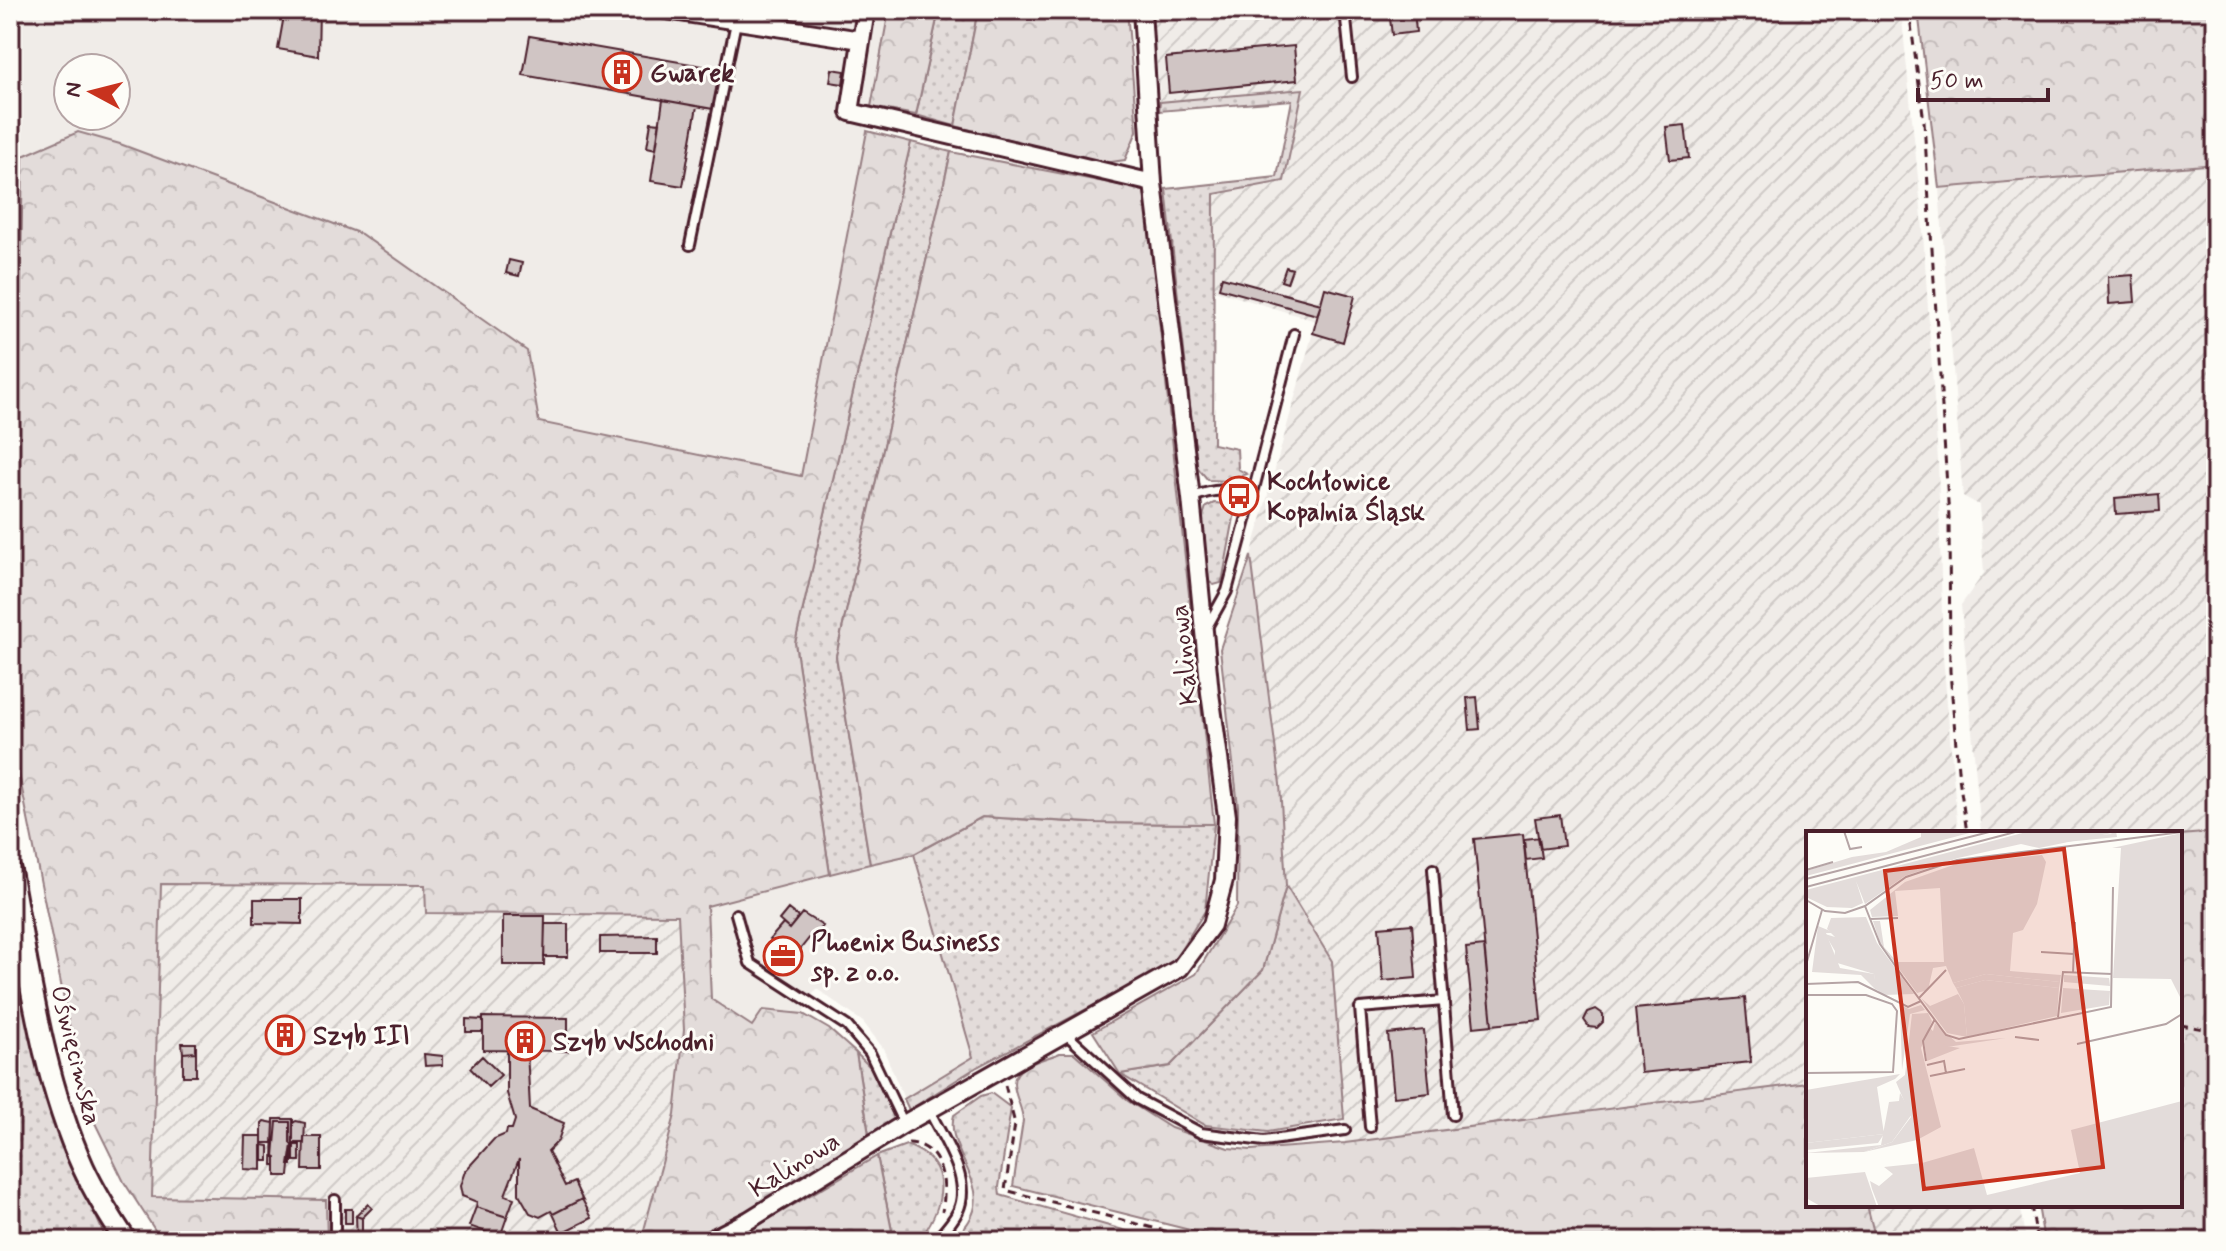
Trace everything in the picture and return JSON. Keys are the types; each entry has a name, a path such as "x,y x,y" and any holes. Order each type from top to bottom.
{"street":[{"path":"666,10 861,40"},
{"path":"866,10 850,112 1153,183"},
{"name":"Kalinowa","path":"708,1241 749,1220 904,1124 1180,968 1212,925 1224,880 1227,816 1210,693 1191,498 1153,183 1142,10"},
{"name":"Oświęcimska","path":"10,871 52,1081 84,1168 122,1235"}],"lane":[{"path":"1345,10 1352,77"},
{"path":"690,245 736,22"},
{"path":"1205,632 1227,591 1294,334"},
{"path":"1191,498 1225,490 1235,492 1245,503 1248,513"},
{"path":"1433,869 1453,1115"},
{"path":"736,914 750,963 847,1026 870,1053 904,1124"},
{"path":"1370,1127 1360,1008 1444,1001"},
{"path":"1065,1033 1137,1099 1201,1133 1264,1141 1345,1130"},
{"path":"929,1110 956,1167 962,1193 960,1208 953,1221 935,1241"},
{"path":"335,1200 335,1241"},
{"path":"122,1235 139,1241"}],"path":[{"path":"1909,10 1924,122 1949,518 1950,671 1967,831"},
{"path":"14,127 16,115"},
{"path":"2182,1025 2216,1031"},
{"path":"997,1072 1005,1085 1015,1124 1005,1190 1204,1241"},
{"path":"899,1143 924,1147 939,1165 945,1183 940,1219"},
{"path":"2031,1207 2037,1241"}],"shaded area":[{"path":"23,10 889,10 802,476 539,422 527,351 361,234 120,144 78,132 23,156"},
{"path":"1152,10 1901,10 1922,217 1938,461 1943,656 1958,831 1806,831 1806,1083 1345,1143 1332,961 1286,886 1280,784 1251,556 1316,321 1214,290 1214,193 1284,181 1303,89 1160,102"},
{"path":"2216,164 2216,832 2182,835 2182,831 1981,831 1961,605 1984,573 1979,505 1963,496 1939,188"},
{"path":"914,854 973,1057 904,1099 883,1048 863,1022 817,989 807,1001 803,1014 764,1010 752,1027 711,999 707,906"},
{"path":"161,884 426,885 426,913 678,915 684,1030 675,1115 641,1241 343,1241 341,1200 151,1198"},
{"path":"1868,1207 2019,1207 2026,1241 1876,1241"}],"green space":[{"path":"889,10 939,10 916,115 871,107"},
{"path":"939,10 978,10 955,126 916,115"},
{"path":"978,10 1127,10 1137,131 1125,160 1104,163 955,126"},
{"path":"1918,10 2216,10 2216,164 1939,188"},
{"path":"1303,89 1284,181 1214,194 1213,444 1237,449 1238,469 1247,474 1227,481 1208,480 1197,467 1166,189 1277,177 1292,100 1159,111 1160,102"},
{"path":"867,131 911,142 795,643 830,874 707,906 711,999 752,1026 763,1010 803,1014 829,1029 856,1053 869,1135 747,1215 695,1241 641,1241 675,1115 684,1030 678,915 426,913 425,885 161,884 152,1197 326,1200 327,1241 162,1241 124,1182 93,1119 72,1039 15,754 13,703 23,156 78,132 120,144 361,234 527,351 539,422 801,476"},
{"path":"911,142 951,152 836,656 870,864 830,874 795,643"},
{"path":"951,152 1145,190 1214,824 1091,823 982,817 914,854 870,864 836,656"},
{"path":"1214,503 1226,504 1235,512 1223,577 1221,583 1214,585 1208,581 1202,519 1206,507"},
{"path":"1251,556 1280,784 1286,886 1263,970 1170,1066 1120,1074 1093,1032 1196,974 1237,906 1238,806 1220,649"},
{"path":"982,817 1091,823 1214,824 1205,911 1172,964 977,1067 909,1110 904,1099 973,1057 914,854"},
{"path":"2216,832 2216,1241 2044,1241 2038,1207 2182,1207 2182,835"},
{"path":"1286,886 1332,961 1344,1119 1268,1132 1205,1125 1120,1074 1170,1066 1263,970"},
{"path":"10,914 66,1149 107,1241 10,1241"},
{"path":"856,1053 871,1068 895,1120 869,1135"},
{"path":"1060,1053 1074,1053 1128,1101 1171,1128 1228,1148 1251,1150 1345,1143 1806,1083 1806,1207 1868,1207 1876,1241 1234,1241 1013,1186 1023,1121 1014,1088 1015,1077 1019,1071"},
{"path":"991,1093 1011,1108 1000,1195 1162,1241 953,1241 969,1221 975,1207 972,1181 956,1142 954,1115 981,1096"},
{"path":"906,1145 933,1163 939,1174 939,1201 918,1241 894,1241 877,1156"},
{"path":"877,1156 894,1241 732,1241"}],"building":[{"path":"285,10 319,10 318,56 278,49"},
{"path":"1389,10 1414,10 1416,32 1392,35"},
{"name":"Gwarek","path":"530,36 720,69 713,109 523,75"},
{"path":"1294,46 1297,80 1169,93 1166,58"},
{"path":"832,69 845,71 843,84 830,82"},
{"path":"663,100 697,106 683,186 651,181"},
{"path":"651,122 660,123 656,149 647,147"},
{"path":"1685,125 1689,158 1670,160 1666,127"},
{"path":"509,260 522,263 519,276 506,273"},
{"path":"1286,267 1292,269 1287,283 1281,281"},
{"path":"2133,275 2135,302 2109,304 2108,277"},
{"path":"1222,277 1321,304 1317,315 1219,288"},
{"path":"1325,288 1355,296 1343,342 1313,333"},
{"path":"2159,494 2160,511 2116,514 2115,498"},
{"path":"1477,697 1480,729 1470,730 1467,698"},
{"path":"1560,815 1564,846 1540,849 1535,818"},
{"path":"1523,834 1541,1020 1492,1025 1474,839"},
{"path":"1539,837 1542,858 1526,860 1524,839"},
{"path":"254,899 302,899 302,924 254,923"},
{"path":"788,909 798,917 789,929 779,920"},
{"path":"802,913 823,926 817,934 814,932 786,967 769,954 777,945 770,939 783,924 789,929"},
{"path":"503,916 545,916 544,965 503,965"},
{"path":"545,924 568,924 568,957 544,957"},
{"path":"1412,924 1416,978 1383,981 1379,927"},
{"path":"657,936 657,953 600,953 600,937"},
{"path":"1484,946 1492,1025 1474,1027 1466,948"},
{"path":"1745,998 1751,1062 1641,1073 1635,1009"},
{"path":"1596,1009 1603,1014 1603,1022 1597,1028 1589,1027 1584,1020 1588,1012"},
{"name":"Szyb Wschodni","path":"483,1017 568,1018 568,1051 483,1050"},
{"path":"466,1019 483,1020 483,1032 466,1032"},
{"name":"Szyb III","path":"278,1029 293,1029 292,1041 278,1040"},
{"path":"1424,1030 1430,1093 1394,1097 1388,1034"},
{"path":"182,1043 196,1043 196,1052 183,1053"},
{"path":"507,1050 527,1050 530,1109 564,1123 558,1141 548,1151 565,1186 574,1182 582,1199 553,1214 551,1211 540,1217 530,1213 519,1194 519,1159 505,1195 514,1198 507,1217 476,1207 477,1202 462,1196 460,1186 465,1171 494,1139 506,1134 507,1129 512,1129 515,1120 507,1093"},
{"path":"196,1052 196,1076 183,1076 183,1053"},
{"path":"424,1054 443,1056 443,1065 425,1066"},
{"path":"482,1056 501,1075 488,1087 470,1068"},
{"path":"274,1119 293,1119 292,1165 289,1165 292,1145 290,1122 277,1122 276,1165 273,1165"},
{"path":"264,1121 274,1123 273,1143 262,1143"},
{"path":"277,1122 290,1122 292,1145 289,1176 276,1176"},
{"path":"293,1123 305,1123 304,1143 293,1143"},
{"path":"245,1136 262,1136 262,1170 244,1169"},
{"path":"304,1137 321,1137 321,1170 303,1170"},
{"path":"263,1145 269,1146 269,1161 263,1161"},
{"path":"294,1145 300,1145 300,1161 294,1161"},
{"path":"582,1199 592,1218 562,1233 553,1214"},
{"path":"368,1204 372,1208 362,1218 356,1216"},
{"path":"476,1207 507,1217 500,1237 469,1226"},
{"path":"345,1209 352,1209 352,1223 345,1223"},
{"path":"356,1216 362,1218 362,1241 357,1241"}],"place":[{"name":"Gwarek","path":"622,72"},
{"name":"Kochłowice Kopalnia Śląsk","path":"1239,496"},
{"name":"Phoenix Business sp. z o.o.","path":"783,956"},
{"name":"Szyb III","path":"285,1035"},
{"name":"Szyb Wschodni","path":"525,1041"}]}
